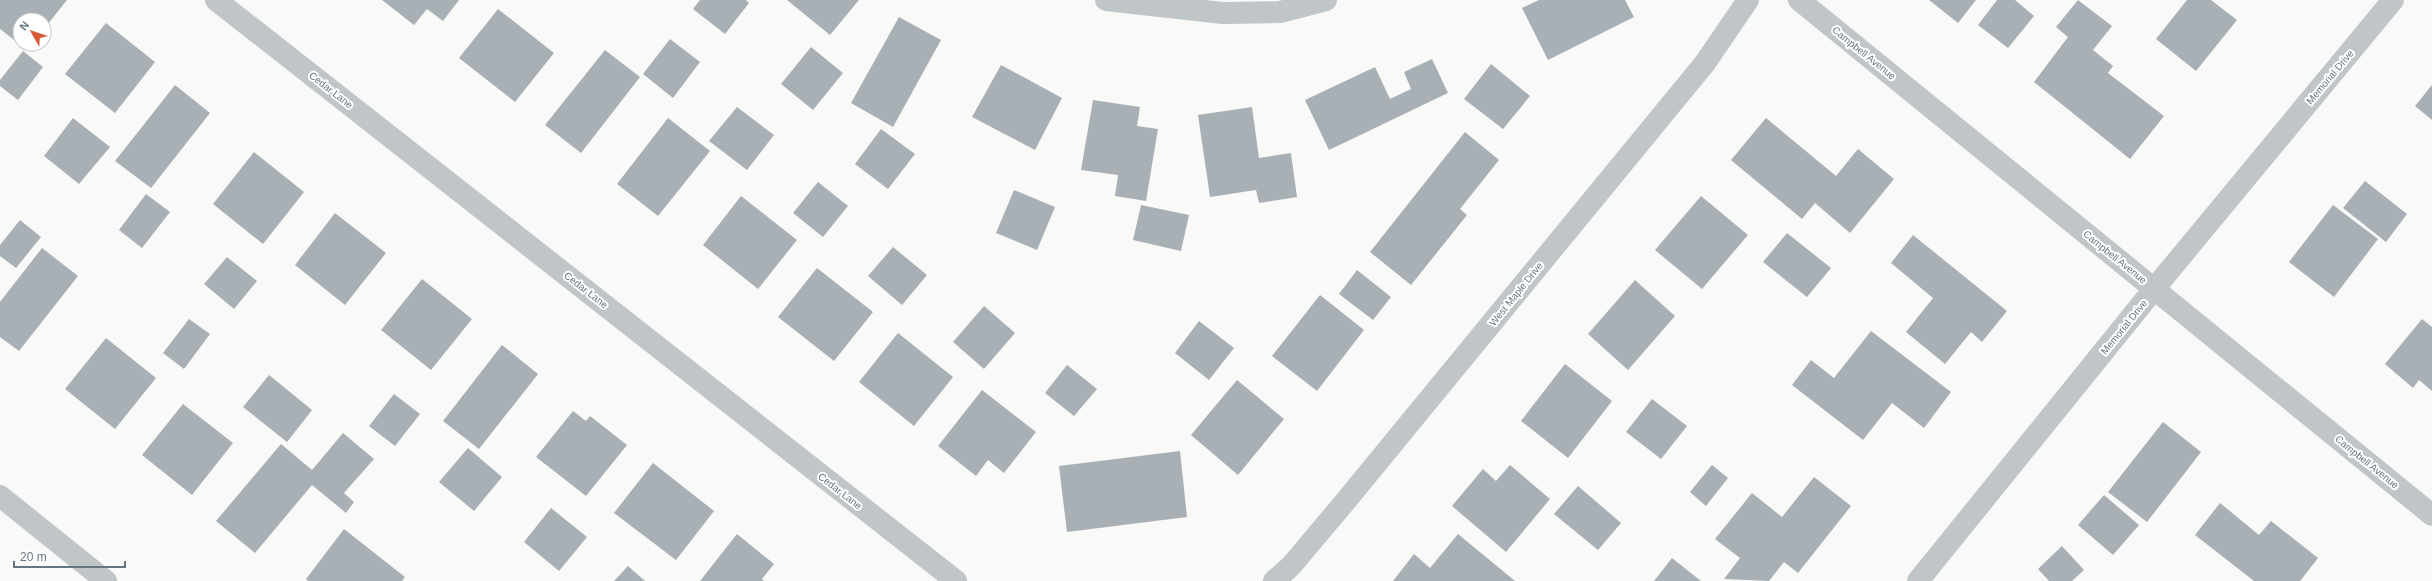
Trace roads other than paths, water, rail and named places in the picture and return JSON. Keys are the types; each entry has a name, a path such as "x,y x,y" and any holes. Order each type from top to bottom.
{"street":[{"name":"Cedar Lane","path":"216,0 956,581"},
{"path":"1106,0 1223,13 1280,12 1326,0"},
{"name":"West Maple Drive","path":"1274,581 1291,566 1344,503 1690,81 1748,0"},
{"name":"Campbell Avenue","path":"1799,0 2432,515"},
{"name":"Memorial Drive","path":"1918,581 2154,289 2393,0"},
{"path":"0,496 106,581"}]}
